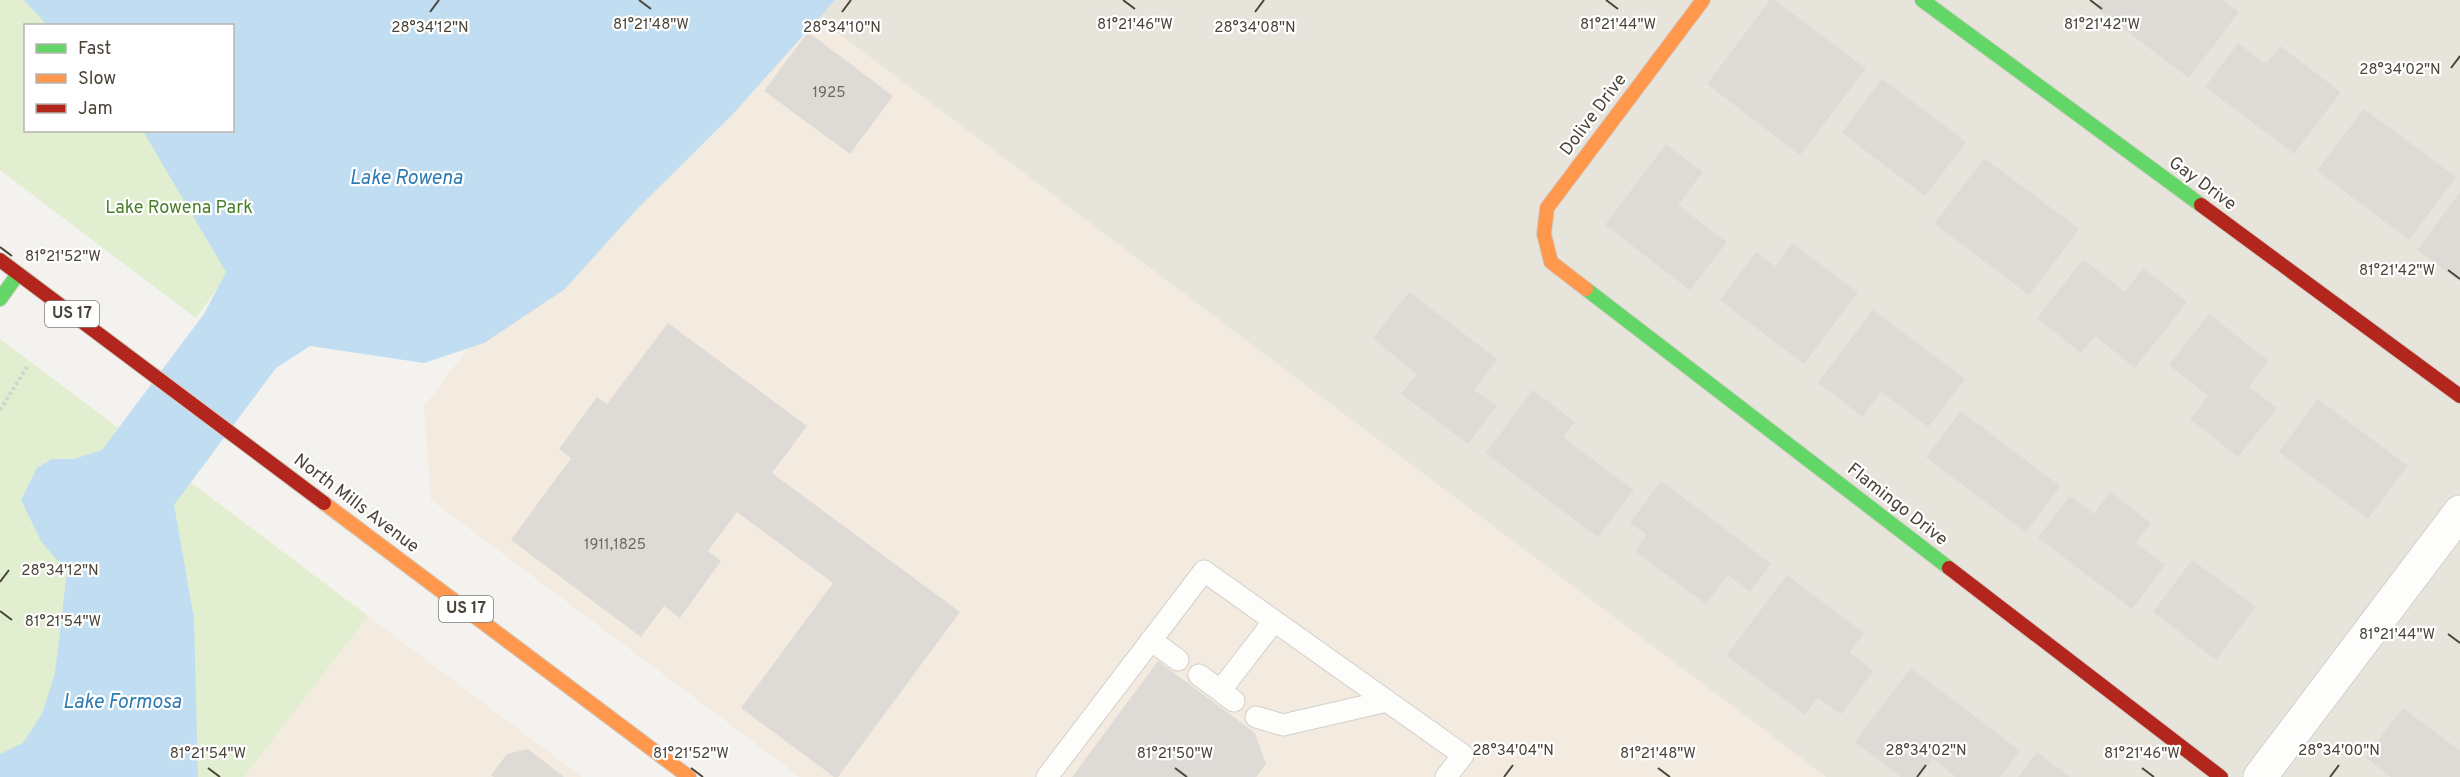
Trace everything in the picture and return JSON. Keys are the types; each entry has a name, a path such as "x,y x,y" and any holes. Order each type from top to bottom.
{"street":[{"name":"Dolive Drive","path":"1551,262 1544,234 1547,208 1702,0"},
{"name":"Gay Drive","path":"1922,0 2460,396"},
{"name":"North Mills Avenue","path":"0,261 689,777"},
{"name":"Flamingo Drive","path":"1551,262 2220,777"},
{"path":"0,299 18,274"},
{"path":"2260,777 2460,512"}],"lane":[{"path":"1047,777 1204,571 1463,755 1446,777"},
{"path":"1199,675 1227,696 1274,621"},
{"path":"1151,640 1178,660"},
{"path":"1256,717 1283,725 1387,701"}],"path":[{"path":"0,410 27,367"}],"shaded area":[{"path":"729,0 794,0 1826,777 800,777 431,500 424,407"},
{"path":"794,0 2460,0 2460,777 1826,777"},
{"path":"368,616 582,777 244,777"}],"green space":[{"name":"Lake Rowena Park","path":"0,0 246,0 339,119 196,318 0,170"},
{"path":"0,339 368,616 244,777 0,777"}],"water":[{"name":"Lake Rowena","path":"24,0 835,0 733,114 637,209 565,289 484,343 424,363 310,346 276,368 174,505 194,619 198,777 0,777 0,754 23,743 42,714 55,673 67,572 41,541 21,500 37,468 52,459 74,459 102,450 204,314 226,272 144,132 234,132 234,24 46,24"}],"building":[{"path":"1770,0 1775,0 1866,69 1800,155 1707,84"},
{"path":"2101,0 2223,0 2239,12 2189,78 2095,7"},
{"path":"808,32 893,96 850,154 764,91"},
{"path":"2238,43 2266,64 2280,46 2341,92 2294,154 2205,87"},
{"path":"1882,79 1966,142 1925,196 1842,133"},
{"path":"2364,109 2456,177 2409,240 2317,171"},
{"path":"1666,144 1703,172 1678,205 1727,242 1690,290 1605,225"},
{"path":"1984,158 2079,229 2029,295 1934,224"},
{"path":"2460,192 2460,282 2417,250"},
{"path":"1792,243 1858,293 1804,364 1720,300 1756,252 1775,266"},
{"path":"2083,259 2125,292 2143,268 2187,302 2135,368 2095,336 2081,353 2037,318"},
{"path":"1409,292 1497,359 1474,390 1497,406 1468,444 1401,394 1417,374 1373,339"},
{"path":"1873,310 1965,379 1928,427 1881,392 1863,417 1818,383"},
{"path":"2209,314 2269,361 2249,387 2277,408 2238,457 2190,419 2208,396 2169,365"},
{"path":"668,323 807,426 772,473 960,612 838,777 834,777 741,708 833,583 737,512 708,551 721,561 680,618 664,606 641,637 511,540 571,458 559,449 597,397 607,404"},
{"path":"1533,390 1575,422 1563,437 1634,490 1598,537 1486,453"},
{"path":"2318,399 2408,466 2368,519 2279,452"},
{"path":"1961,411 2060,486 2026,532 1926,457"},
{"path":"1661,481 1771,564 1750,592 1728,575 1706,604 1635,551 1647,535 1630,523"},
{"path":"2110,492 2151,523 2136,543 2165,565 2132,609 2038,538 2070,496 2094,514"},
{"path":"2192,560 2256,607 2216,660 2153,612"},
{"path":"1787,575 1864,633 1849,652 1873,671 1841,714 1818,698 1805,715 1726,656"},
{"path":"1158,661 1255,733 1266,764 1256,777 1072,777"},
{"path":"1911,668 2020,751 2000,777 1956,777 1933,759 1919,777 1901,777 1855,742"},
{"path":"2403,708 2460,751 2460,777 2391,777 2365,757"},
{"path":"528,749 564,777 494,777 491,775 507,754"},
{"path":"2037,752 2070,777 2018,777"}],"traffic: fast":[{"path":"1922,0 2201,205"},
{"path":"0,299 18,274"},
{"path":"1586,289 1949,568"}],"traffic: slow":[{"path":"1586,289 1551,262 1544,234 1547,208 1703,0"},
{"path":"324,503 689,777"}],"traffic: jam":[{"path":"2201,205 2460,396"},
{"path":"0,260 324,503"},
{"path":"1949,568 2221,777"}],"water label":[{"name":"Lake Formosa","path":"122,703"}]}
